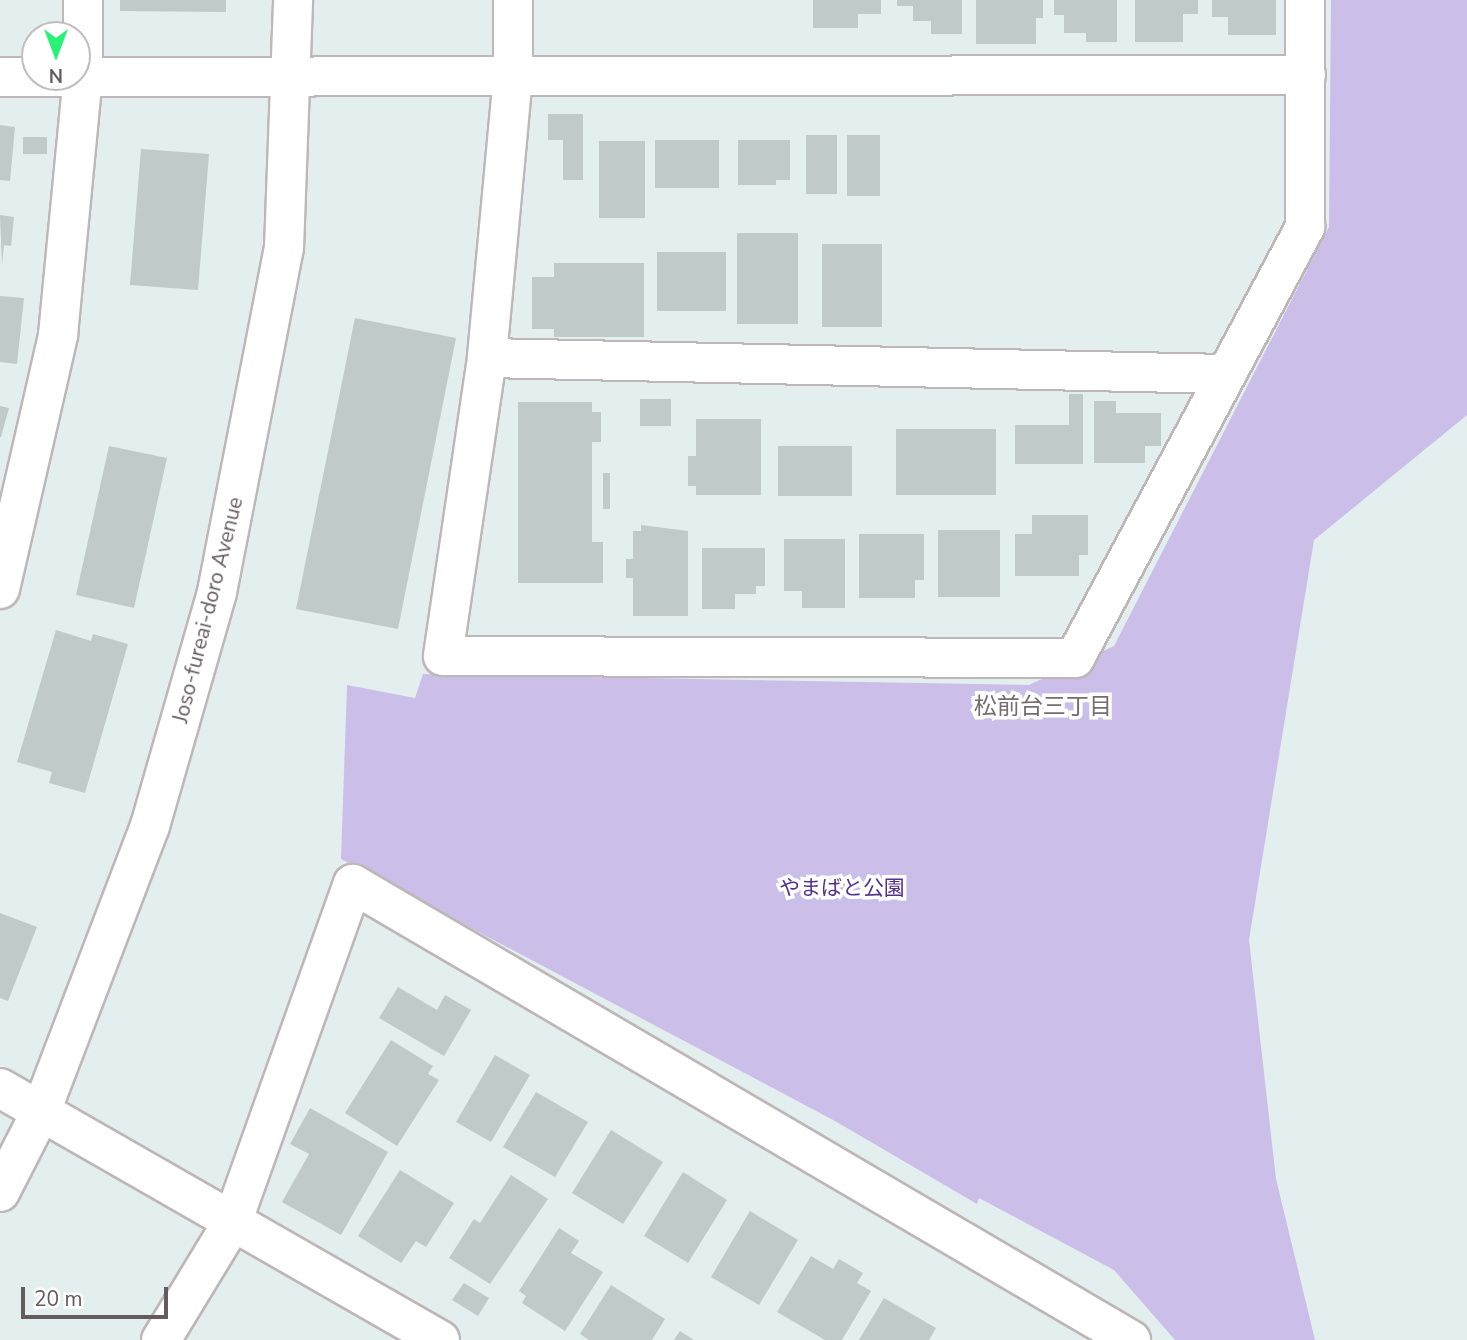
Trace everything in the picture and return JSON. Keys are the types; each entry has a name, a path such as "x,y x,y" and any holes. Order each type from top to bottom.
{"street":[{"path":"83,0 83,21"},
{"name":"Joso-fureai-doro Avenue","path":"0,1192 40,1114 149,827 217,592 284,248 293,0"},
{"path":"513,0 513,76 487,358 443,656 1075,658 1224,374 1305,227 1305,0"},
{"path":"91,77 1306,75"},
{"path":"0,77 21,77"},
{"path":"0,589 58,335 82,91"},
{"path":"487,358 1224,374"},
{"path":"161,1340 232,1223 353,884 1131,1340"},
{"path":"0,1088 40,1114 440,1340"}],"green space":[{"name":"やまばと公園","path":"1331,0 1467,0 1467,415 1314,540 1249,940 1276,1179 1315,1340 1175,1340 1114,1270 979,1198 977,1204 835,1121 341,859 347,685 415,698 423,674 1029,685 1114,646 1329,227"}],"building":[{"path":"120,0 226,0 226,12 120,11"},
{"path":"813,0 881,0 881,14 858,14 858,28 813,28"},
{"path":"897,0 962,0 962,34 931,34 931,21 913,21 913,6 897,6"},
{"path":"976,0 1043,0 1043,18 1036,18 1036,44 976,44"},
{"path":"1054,0 1117,0 1117,42 1086,42 1086,33 1064,33 1064,15 1054,15"},
{"path":"1135,0 1198,0 1198,14 1183,14 1183,42 1135,42"},
{"path":"1212,0 1276,0 1276,35 1228,35 1228,17 1212,17"},
{"path":"548,114 583,114 583,180 563,180 563,140 548,140"},
{"path":"0,125 15,127 10,181 0,180"},
{"path":"806,135 837,135 837,194 806,194"},
{"path":"847,135 880,135 880,196 847,196"},
{"path":"23,137 47,137 47,154 23,154"},
{"path":"655,140 719,140 719,188 655,188"},
{"path":"738,140 790,140 790,180 776,180 776,185 738,185"},
{"path":"599,141 645,141 645,218 599,218"},
{"path":"141,149 209,154 198,290 130,285"},
{"path":"0,215 14,217 11,246 4,245 2,265"},
{"path":"737,233 798,233 798,324 737,324"},
{"path":"822,244 882,244 882,327 822,327"},
{"path":"657,252 726,252 726,311 657,311"},
{"path":"554,263 644,263 644,337 554,337 554,329 532,329 532,277 554,277"},
{"path":"0,296 24,298 17,364 0,362"},
{"path":"355,318 456,338 398,629 296,609"},
{"path":"1069,394 1083,394 1083,464 1015,464 1015,425 1069,425"},
{"path":"640,399 671,399 671,426 640,426"},
{"path":"1094,401 1116,401 1116,413 1161,413 1161,446 1145,446 1145,463 1094,463"},
{"path":"518,402 592,402 592,412 601,412 601,442 592,442 592,542 603,542 603,583 518,583"},
{"path":"0,406 9,408 1,437 0,437"},
{"path":"696,419 761,419 761,495 696,495 696,486 688,486 688,456 696,456"},
{"path":"896,429 996,429 996,495 896,495"},
{"path":"109,446 167,458 134,608 76,595"},
{"path":"778,446 852,446 852,496 778,496"},
{"path":"603,473 610,473 610,509 603,509"},
{"path":"1032,515 1088,515 1088,555 1079,555 1079,576 1015,576 1015,534 1032,534"},
{"path":"641,525 688,531 688,616 633,616 633,578 626,578 626,559 633,559 633,531 641,531"},
{"path":"938,530 1000,530 1000,597 938,597"},
{"path":"859,534 924,534 924,580 915,580 915,598 859,598"},
{"path":"784,539 845,539 845,608 802,608 802,591 784,591"},
{"path":"702,548 765,548 765,586 756,586 756,594 735,594 735,609 702,609"},
{"path":"56,630 91,641 93,634 128,644 85,793 49,783 52,772 17,762"},
{"path":"0,913 37,927 8,1001 0,998"},
{"path":"398,987 437,1010 445,995 471,1010 444,1056 379,1018"},
{"path":"391,1040 433,1066 428,1074 439,1080 397,1146 345,1113"},
{"path":"495,1055 530,1075 491,1142 456,1122"},
{"path":"536,1092 588,1122 555,1177 503,1147"},
{"path":"310,1108 388,1152 341,1235 282,1202 309,1154 290,1144"},
{"path":"611,1130 663,1162 623,1224 572,1193"},
{"path":"400,1170 454,1203 426,1247 416,1241 401,1263 358,1236"},
{"path":"683,1172 727,1200 688,1263 644,1236"},
{"path":"511,1175 548,1199 490,1284 449,1258 474,1219 480,1223"},
{"path":"750,1211 798,1240 759,1305 711,1277"},
{"path":"559,1228 579,1241 571,1253 603,1272 565,1331 522,1303 526,1296 519,1291"},
{"path":"811,1256 833,1269 839,1259 863,1273 857,1283 871,1291 842,1340 825,1340 777,1312"},
{"path":"464,1283 489,1298 478,1316 452,1300"},
{"path":"611,1285 665,1319 652,1340 589,1340 580,1334"},
{"path":"884,1298 936,1328 929,1340 859,1340"},
{"path":"680,1331 694,1340 674,1340"}],"district":[{"name":"松前台三丁目","path":"1043,707"}]}
